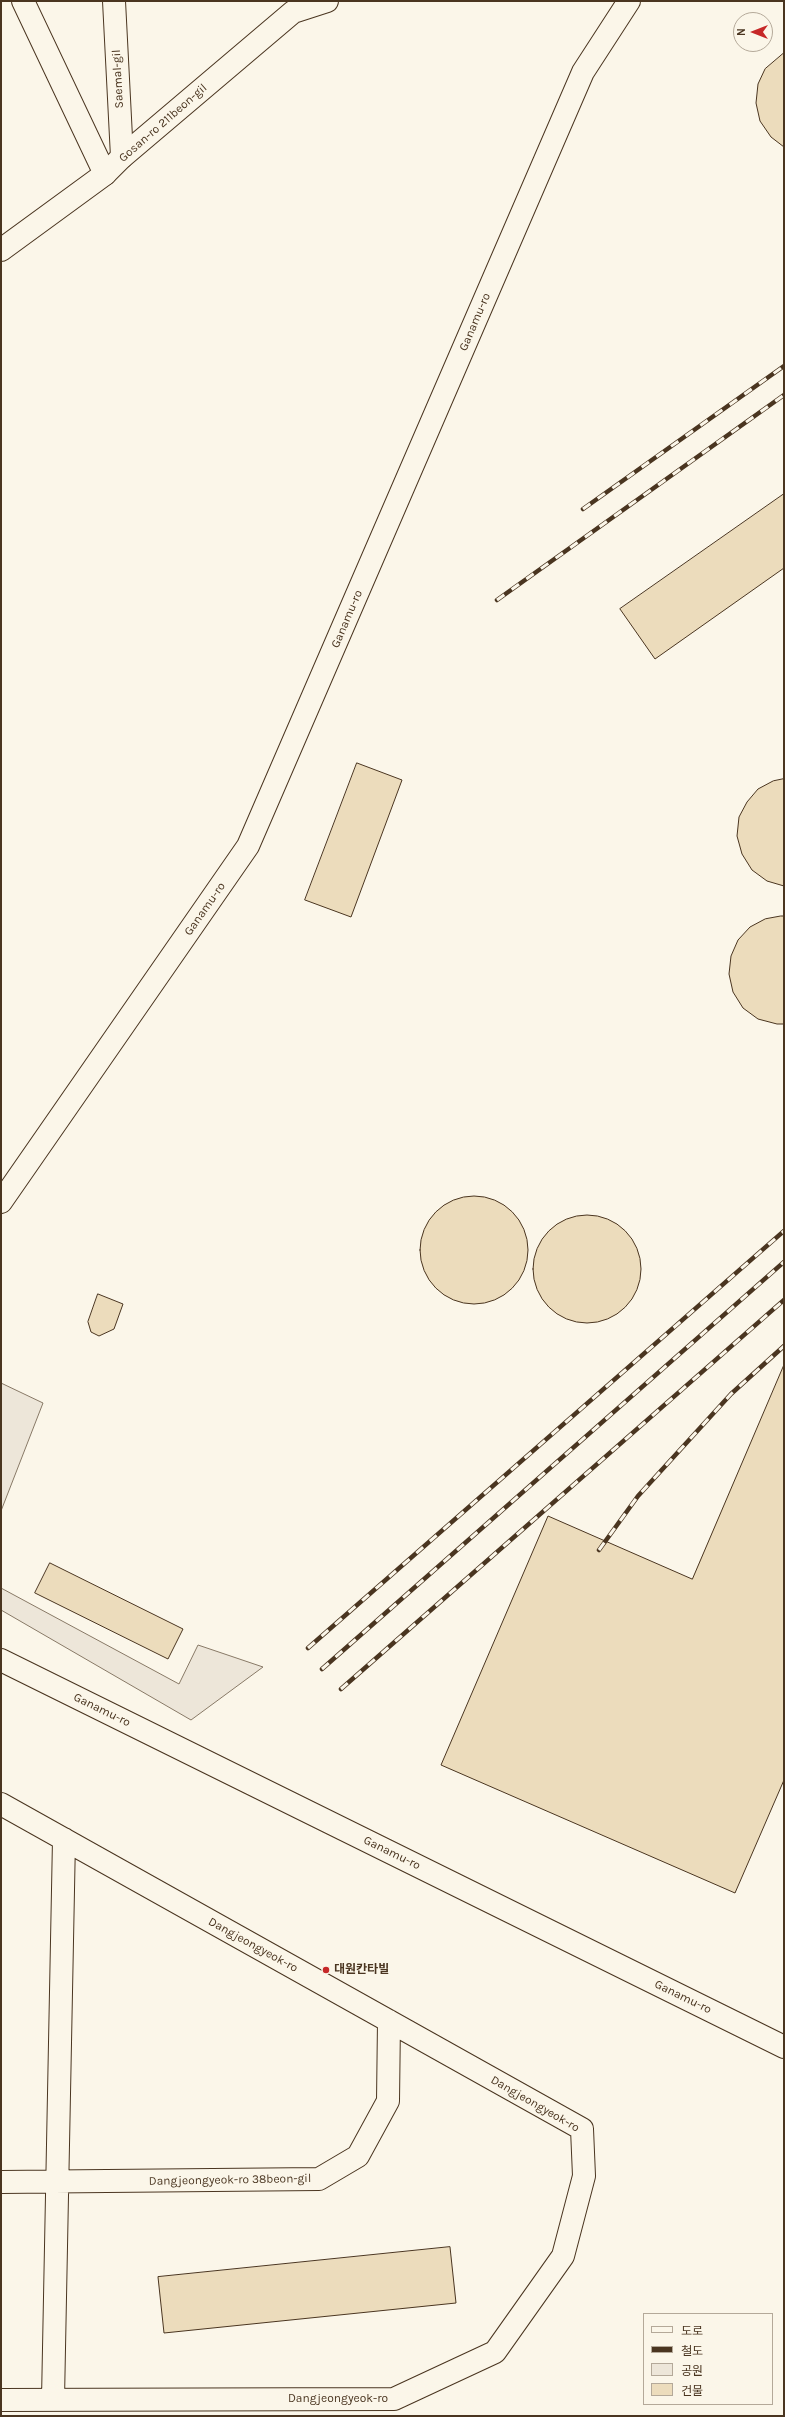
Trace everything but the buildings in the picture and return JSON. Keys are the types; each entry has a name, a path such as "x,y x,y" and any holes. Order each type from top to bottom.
{"street":[{"path":"23,1 105,174"},
{"name":"Saemal-gil","path":"114,1 122,157"},
{"name":"Gosan-ro 211beon-gil","path":"1,250 105,174 122,157 293,12 327,1"},
{"name":"Ganamu-ro","path":"1,1202 248,846 584,72 629,1"},
{"name":"Ganamu-ro","path":"1,1660 784,2047"},
{"name":"Dangjeongyeok-ro","path":"1,1804 582,2129 584,2176 563,2256 495,2352 394,2399 1,2400"},
{"path":"53,2400 64,1839"},
{"name":"Dangjeongyeok-ro 38beon-gil","path":"1,2182 319,2179 358,2156 388,2101 390,2021"}],"green space":[{"path":"1,1383 43,1403 1,1511"},
{"path":"1,1588 179,1684 198,1645 263,1667 191,1720 1,1610"}],"railway":[{"path":"583,509 784,366"},
{"path":"497,600 784,395"},
{"path":"308,1648 784,1231"},
{"path":"322,1669 784,1262"},
{"path":"341,1689 784,1300"},
{"path":"599,1550 638,1496 731,1394 784,1346"}],"place":[{"name":"대원칸타빌","path":"326,1970"}]}
